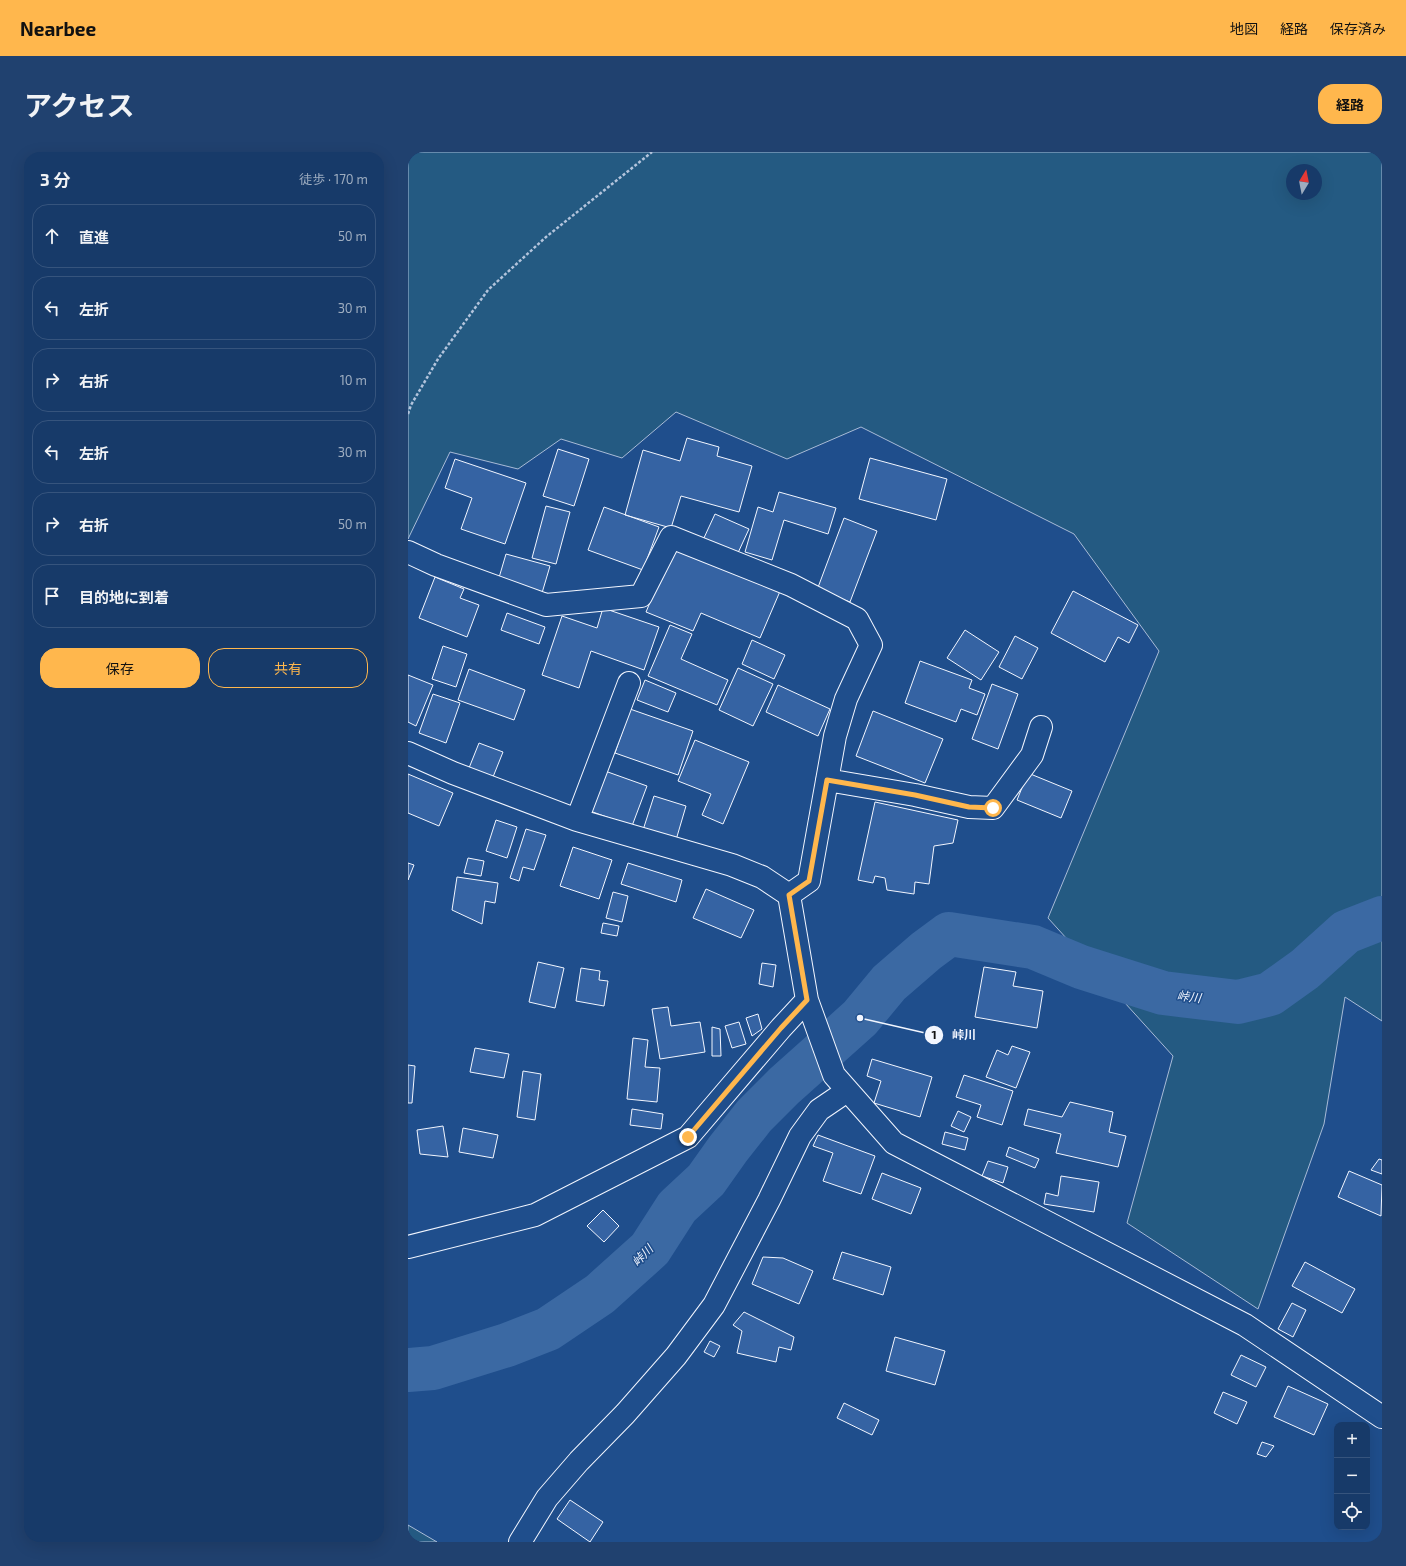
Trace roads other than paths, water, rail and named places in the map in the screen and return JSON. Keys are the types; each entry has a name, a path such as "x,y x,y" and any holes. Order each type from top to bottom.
{"street":[{"path":"408,552 436,565 546,605 641,596 671,537 791,586 857,619 871,645 846,699 835,736 809,881 789,895"},
{"path":"577,820 630,683"},
{"path":"827,780 915,795 969,807 993,808 1032,755 1041,727"},
{"path":"408,753 453,773 577,820 732,865 762,877 789,895 807,1000 841,1083 894,1143 1245,1325 1382,1417"},
{"path":"408,1247 535,1214 688,1137 781,1028 807,1000"},
{"path":"520,1542 547,1498 579,1461 625,1414 676,1356 714,1305 769,1200 800,1136 841,1083"}],"waterway":[{"name":"峠川","path":"408,1370 433,1368 507,1345 548,1329 600,1294 650,1249 677,1207 706,1180 754,1116 784,1086 860,1018 889,983 926,951 949,934 1033,947 1081,967 1163,993 1238,1002 1270,994 1305,969 1346,932 1382,918"}],"place":[{"name":"峠川","path":"860,1018"}]}
